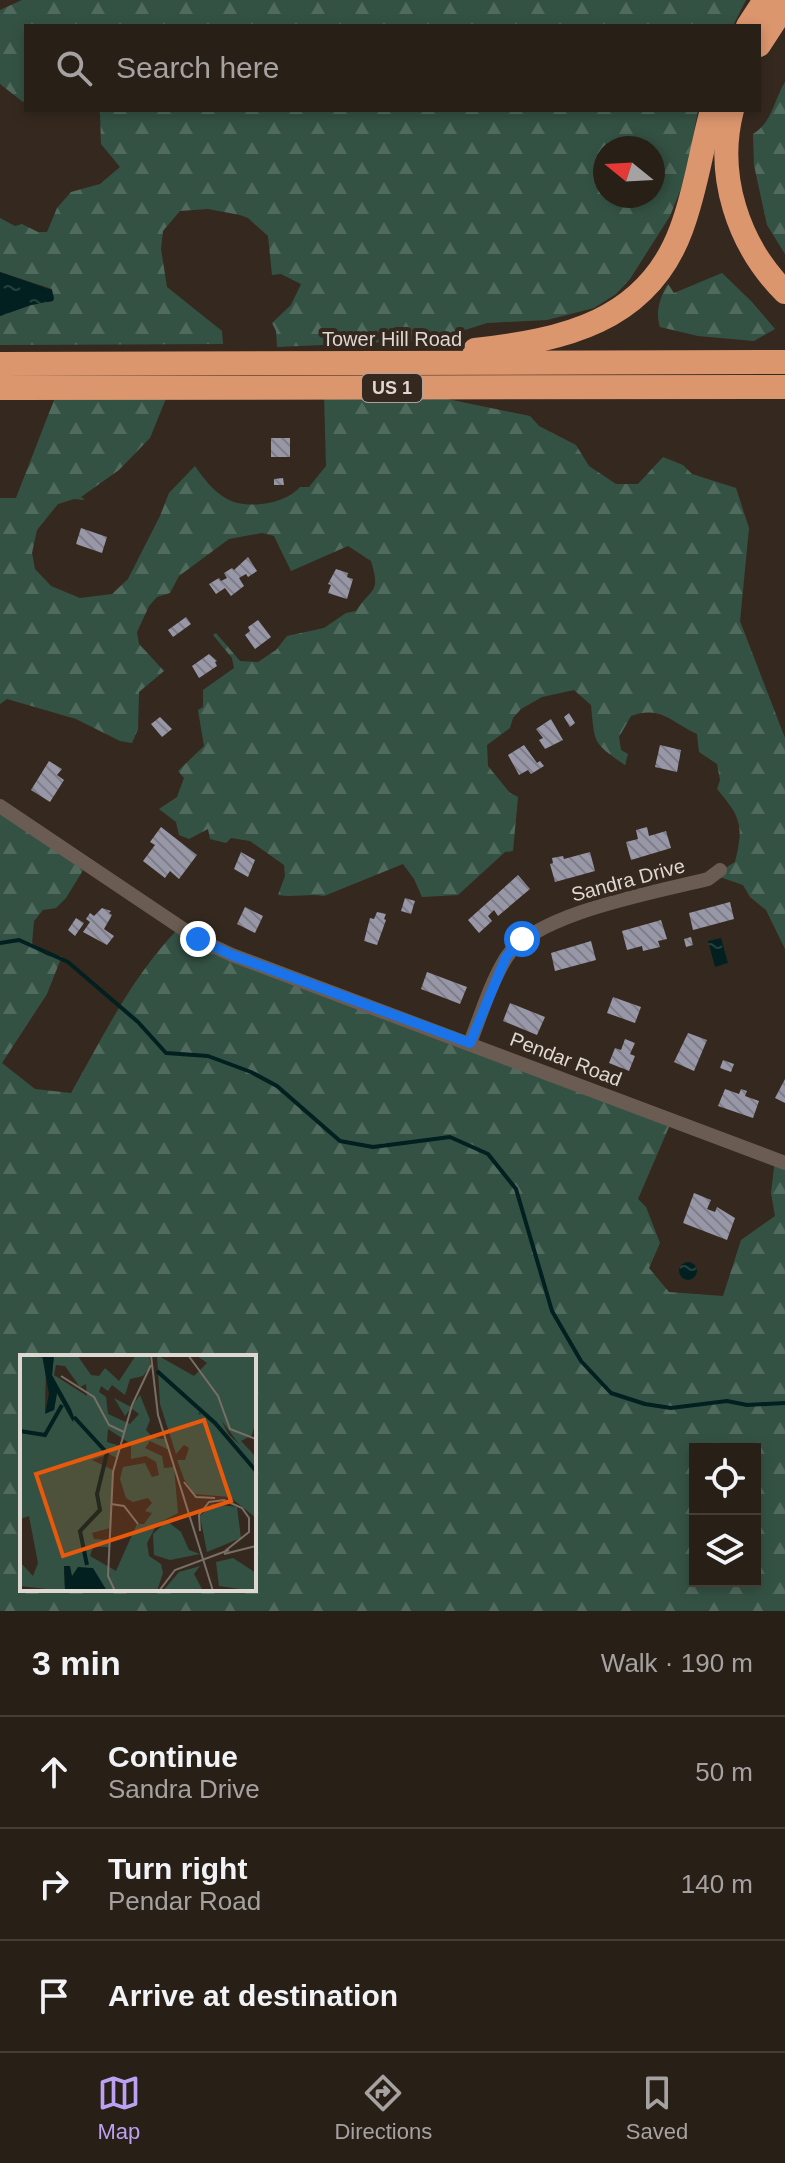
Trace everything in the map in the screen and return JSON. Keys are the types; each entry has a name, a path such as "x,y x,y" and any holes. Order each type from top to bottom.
{"highway":[{"path":"749,24 765,0"},
{"path":"761,42 785,5"},
{"path":"343,363 521,344 579,330 621,308 646,287 676,243 688,210 712,112"},
{"path":"732,112 726,151 734,207 745,237 761,264 785,292"},
{"name":"Tower Hill Road","path":"0,364 785,362"},
{"name":"US 1","path":"0,388 785,387"}],"street":[{"name":"Pendar Road","path":"0,806 198,939 232,955 785,1163"},
{"name":"Sandra Drive","path":"470,1043 506,957 522,939 572,915 708,879 720,870"}],"green space":[{"path":"22,0 746,0 734,24 24,24 23,102 0,84 0,10"},
{"path":"785,82 785,254 767,225 754,165 753,134 769,117"},
{"path":"99,112 698,112 686,176 670,216 630,279 616,294 594,308 547,320 487,323 462,331 456,339 277,347 272,323 291,305 301,284 281,274 272,275 268,236 248,218 208,209 180,211 163,231 161,249 167,287 222,331 223,344 0,345 0,316 52,301 52,289 0,272 0,218 15,226 22,224 38,232 47,232 57,208 71,192 100,184 120,167 101,144"},
{"path":"722,273 775,329 754,341 698,336 660,327 659,305 668,284 674,293"},
{"path":"324,393 428,395 530,416 539,426 576,445 589,466 616,484 638,484 663,457 683,465 692,474 736,488 749,528 740,621 785,738 785,949 766,910 750,897 743,885 714,875 735,862 740,830 736,815 717,789 720,780 717,764 699,752 697,734 666,716 650,712 631,716 619,737 621,750 628,754 625,765 597,741 591,705 574,690 542,697 521,709 513,718 510,728 487,745 488,766 510,793 518,797 513,851 505,852 458,895 422,897 403,864 324,896 278,895 285,876 284,865 250,841 231,838 226,843 210,839 208,829 189,839 179,835 176,822 159,809 177,797 184,778 178,771 204,746 198,710 203,707 203,690 234,668 232,658 213,635 216,633 240,661 258,662 276,650 287,636 324,628 346,613 356,611 373,589 375,579 371,561 348,546 291,571 274,536 262,533 229,539 179,576 170,593 157,597 149,606 137,632 139,644 164,671 139,692 138,729 132,743 120,741 76,719 7,699 0,704 0,498 16,498 56,395 167,396 150,438 119,470 81,497 85,500 74,499 58,504 37,530 32,553 35,569 51,586 80,598 112,594 128,579 169,493 195,466 218,493 244,504 265,504 285,498 300,487 309,487 326,466"},
{"path":"0,807 85,867 66,898 56,908 43,910 34,921 32,943 46,955 62,956 47,994 2,1063 35,1089 71,1093 133,986 179,928 672,1120 638,1199 646,1207 660,1243 649,1268 669,1292 723,1296 741,1240 775,1216 771,1193 775,1159 785,1163 785,1611 0,1611"}],"water":[{"path":"0,272 52,290 53,301 0,316"},
{"path":"721,938 728,963 715,967 708,941"},
{"path":"688,1262 697,1271 688,1280 679,1271"}],"building":[{"path":"271,438 290,438 290,457 271,457"},
{"path":"283,478 284,485 274,485 274,479"},
{"path":"81,528 107,537 102,553 76,544"},
{"path":"248,557 257,571 239,578 244,586 231,596 225,588 216,594 209,584 219,578 221,581 227,578 224,573 232,568 234,570"},
{"path":"336,569 348,573 347,577 353,579 347,599 328,593 331,585 328,584"},
{"path":"186,617 191,624 173,637 168,630"},
{"path":"258,620 271,637 255,649 245,635 250,631 248,627"},
{"path":"209,654 217,661 217,666 199,678 192,666"},
{"path":"569,713 575,723 570,727 564,717"},
{"path":"160,717 172,729 162,737 151,724"},
{"path":"551,719 563,740 545,749 539,740 543,738 536,729"},
{"path":"524,745 537,763 540,761 544,766 531,774 528,770 519,775 508,755"},
{"path":"660,745 681,750 677,772 655,767"},
{"path":"49,761 62,769 57,775 64,780 50,802 31,790"},
{"path":"161,827 197,855 179,879 170,871 165,878 143,861 155,845 150,842"},
{"path":"647,827 649,836 666,831 671,848 631,860 626,842 638,839 636,830"},
{"path":"241,852 255,860 248,877 234,869"},
{"path":"590,852 595,871 555,882 550,864 553,863 552,858 563,856 564,859"},
{"path":"518,875 530,889 498,916 494,910 488,916 492,921 479,933 468,920"},
{"path":"405,898 415,901 411,914 401,911"},
{"path":"730,902 734,919 693,930 689,913"},
{"path":"245,907 263,916 255,933 237,924"},
{"path":"102,908 111,911 109,913 112,915 104,929 114,936 107,945 83,932 90,922 86,919 90,913 94,916"},
{"path":"377,912 386,914 386,920 377,945 364,941 370,918 374,919"},
{"path":"76,918 84,923 75,936 68,930"},
{"path":"661,920 667,939 658,941 660,947 643,951 642,946 627,950 622,931"},
{"path":"691,937 693,945 686,947 684,939"},
{"path":"591,941 596,960 555,971 551,953"},
{"path":"427,972 467,987 460,1004 421,989"},
{"path":"613,997 641,1007 635,1023 607,1013"},
{"path":"510,1003 545,1017 537,1035 503,1021"},
{"path":"688,1033 707,1040 694,1071 674,1062"},
{"path":"625,1039 635,1043 630,1054 635,1056 629,1071 609,1063 615,1048 621,1050"},
{"path":"723,1060 734,1064 731,1072 720,1068"},
{"path":"785,1079 785,1103 775,1098"},
{"path":"725,1089 739,1094 741,1089 747,1091 745,1096 759,1101 753,1118 718,1106"},
{"path":"694,1193 711,1200 707,1209 715,1212 717,1207 735,1218 727,1240 683,1223"}],"waterway":[{"path":"0,943 19,940 68,962 138,1022 166,1053 208,1056 251,1072 277,1086 340,1141 373,1147 450,1137 488,1154 516,1189 552,1311 581,1361 611,1393 645,1404 671,1408 727,1401 747,1405 785,1403"}],"route":[{"path":"198,939 232,955 470,1043 506,957 522,939"}]}
